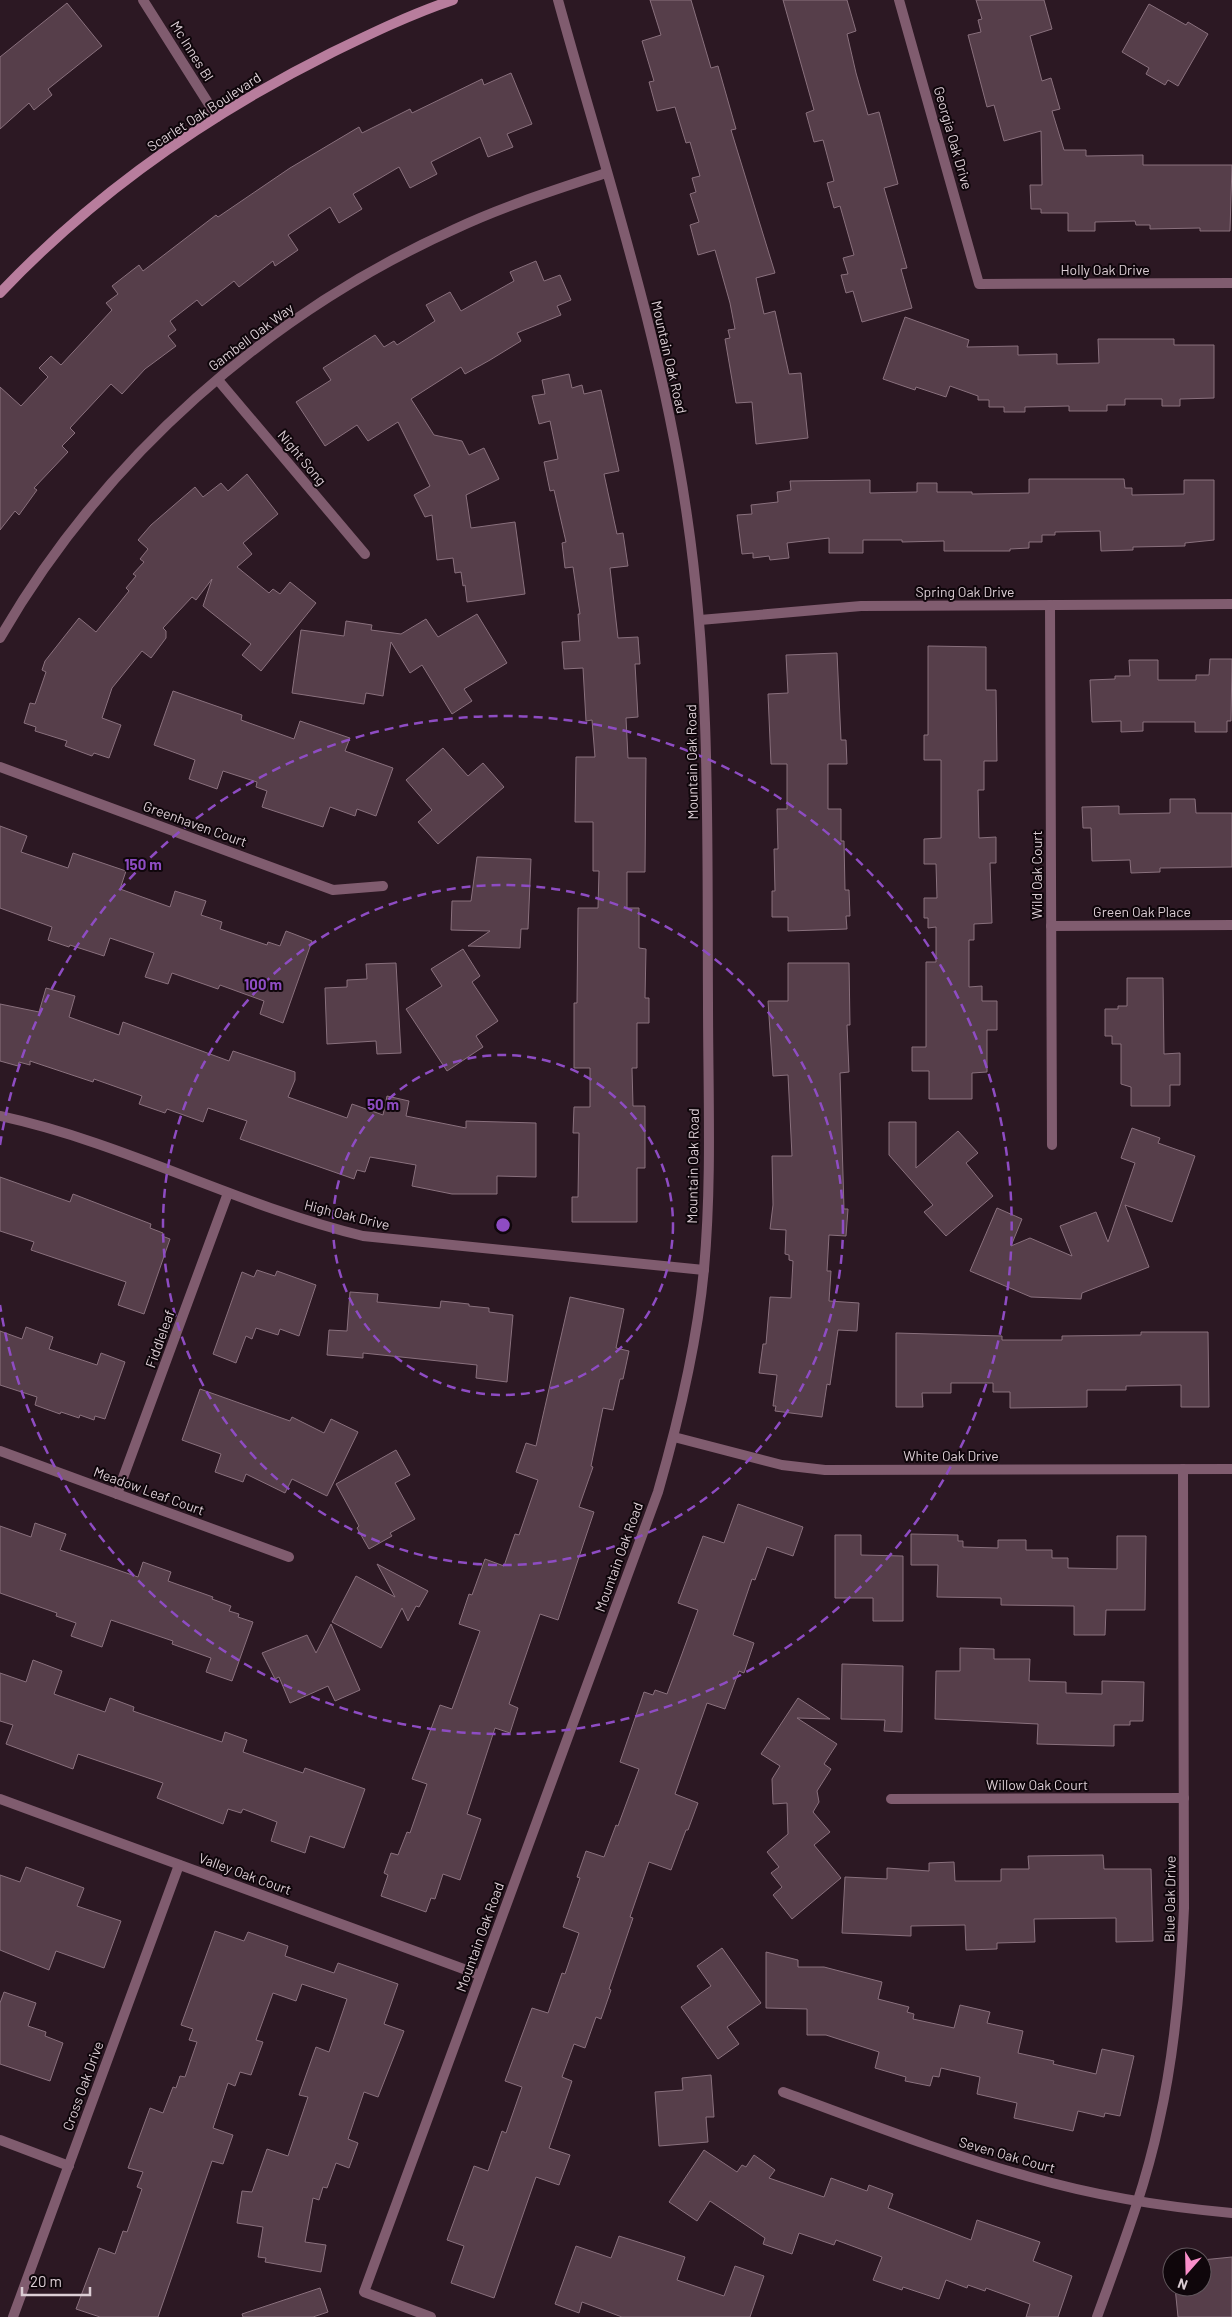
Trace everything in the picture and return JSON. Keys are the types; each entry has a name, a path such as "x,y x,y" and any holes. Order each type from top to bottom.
{"street":[{"name":"Mc Innes Bl","path":"143,0 217,117"},
{"name":"Scarlet Oak Boulevard","path":"0,293 100,202 159,157 217,117 288,75 357,40 453,0"},
{"name":"Mountain Oak Road","path":"431,2317 364,2292 658,1492 674,1437 691,1360 704,1270 709,1185 707,775 700,620 687,515 670,417 648,324 558,0"},
{"name":"Georgia Oak Drive","path":"900,0 979,284"},
{"name":"Gambell Oak Way","path":"0,638 17,608 58,550 103,493 152,441 218,380 269,339 328,298 390,261 454,229 521,201 606,173"},
{"name":"Holly Oak Drive","path":"979,284 1232,283"},
{"name":"Night Song","path":"218,380 365,554"},
{"name":"Spring Oak Drive","path":"700,620 861,606 1232,604"},
{"name":"Wild Oak Court","path":"1050,605 1052,1145"},
{"name":"Greenhaven Court","path":"0,767 333,890 384,886"},
{"name":"Green Oak Place","path":"1051,926 1232,925"},
{"name":"High Oak Drive","path":"0,1116 77,1138 321,1226 363,1236 704,1270"},
{"name":"Fiddleleaf","path":"117,1494 228,1193"},
{"name":"White Oak Drive","path":"674,1437 782,1465 825,1470 1232,1469"},
{"name":"Meadow Leaf Court","path":"0,1451 289,1557"},
{"name":"Blue Oak Drive","path":"1097,2317 1138,2201 1159,2123 1172,2052 1181,1981 1184,1908 1183,1469"},
{"name":"Willow Oak Court","path":"891,1799 1184,1798"},
{"name":"Valley Oak Court","path":"0,1799 480,1976"},
{"name":"Cross Oak Drive","path":"13,2317 179,1865"},
{"name":"Seven Oak Court","path":"783,2092 949,2153 1032,2178 1138,2201 1232,2213"},
{"path":"0,2140 69,2166"}],"building":[{"path":"650,0 691,0 711,68 718,66 736,129 731,130 775,273 756,278 764,314 775,311 789,374 801,373 808,438 756,444 752,402 736,403 725,339 730,338 728,330 735,329 730,303 715,250 698,255 690,225 699,222 690,194 696,192 692,178 700,176 690,142 686,143 675,107 657,111 649,82 654,81 642,41 661,35"},
{"path":"783,0 847,0 856,31 847,34 856,73 868,115 879,112 898,184 884,188 907,268 901,269 912,308 862,322 853,291 846,293 841,275 848,274 843,258 854,255 840,206 834,208 827,183 834,181 823,140 814,142 806,113 814,110"},
{"path":"976,0 1044,0 1052,29 1030,36 1042,81 1051,78 1060,109 1052,111 1064,150 1086,150 1086,156 1143,155 1143,165 1232,165 1230,231 1200,231 1200,228 1150,229 1150,225 1136,225 1135,221 1095,222 1095,231 1068,231 1068,213 1041,213 1041,209 1031,209 1030,185 1042,185 1041,131 1004,141 994,105 987,107 968,35 981,32 978,20 982,19"},
{"path":"67,3 102,46 48,89 52,95 34,110 29,103 0,129 0,57"},
{"path":"1149,4 1186,25 1188,22 1208,34 1178,86 1168,80 1165,85 1146,74 1149,68 1122,52"},
{"path":"511,73 532,124 507,134 513,147 488,157 480,137 431,162 437,174 410,188 399,167 353,194 362,209 339,223 330,207 288,235 298,250 275,266 273,261 239,287 234,281 202,306 197,300 170,321 176,330 168,336 176,346 145,369 122,394 111,384 70,428 75,433 62,446 68,452 34,488 37,490 19,515 15,511 0,530 0,387 21,406 48,377 39,368 51,356 61,365 112,310 106,303 118,294 112,286 139,265 143,271 216,215 218,217 290,168 359,127 362,133 410,109 412,113 482,79 484,85"},
{"path":"536,261 544,281 560,275 571,300 557,306 561,315 517,333 521,341 465,374 461,367 411,399 434,435 462,441 469,455 484,448 499,479 466,495 471,528 515,522 525,594 467,602 461,572 455,573 453,558 437,560 432,515 425,517 414,495 430,486 398,422 368,441 357,425 325,446 296,402 331,380 323,368 375,335 384,347 394,341 397,345 435,321 426,305 450,292 461,311 514,281 510,272"},
{"path":"905,317 969,340 967,347 1018,346 1018,355 1057,354 1057,364 1099,363 1098,339 1174,339 1174,345 1214,345 1214,398 1180,399 1180,406 1162,406 1162,399 1125,399 1125,405 1107,405 1107,411 1069,411 1069,406 1025,407 1025,412 1004,412 1004,407 989,407 989,400 978,400 978,396 950,386 946,397 916,387 915,390 883,379"},
{"path":"569,374 572,388 582,385 584,394 601,390 619,471 604,474 617,534 623,533 628,566 610,568 618,638 638,637 640,664 635,664 638,717 626,718 628,758 646,758 645,872 627,872 627,908 639,908 639,948 646,949 645,998 649,998 649,1023 637,1023 637,1068 632,1068 633,1106 645,1106 645,1168 637,1168 637,1222 572,1222 572,1197 578,1197 579,1133 573,1133 574,1107 590,1107 590,1068 574,1068 574,1003 577,1003 578,908 598,908 599,871 593,871 593,822 575,822 576,757 595,757 592,720 586,721 583,668 564,669 562,642 580,641 578,614 580,614 573,567 565,568 562,543 566,542 554,490 550,491 544,462 558,459 550,421 539,424 532,396 545,394 542,380"},
{"path":"247,474 278,514 243,543 252,554 237,567 269,593 273,589 280,594 290,582 316,603 261,671 242,655 251,644 203,606 212,579 196,600 192,597 163,628 166,631 166,638 151,658 142,651 112,688 102,718 121,725 109,758 94,753 92,756 65,746 67,741 35,731 36,727 24,723 30,703 35,704 46,672 42,670 45,661 79,618 96,632 129,591 126,588 136,576 133,574 144,562 140,559 148,549 138,540 151,525 195,487 203,497 221,483 228,491"},
{"path":"1029,479 1124,479 1125,488 1132,488 1132,495 1184,494 1184,480 1214,480 1214,540 1185,543 1185,546 1133,547 1133,550 1101,551 1100,531 1055,532 1055,535 1042,535 1042,542 1029,542 1029,548 1010,549 1010,551 944,551 944,541 902,542 902,540 863,540 863,553 829,553 829,538 787,543 789,558 770,560 769,556 753,558 753,553 742,554 737,515 752,514 751,505 778,502 777,492 791,490 790,481 870,480 870,493 917,492 917,483 937,483 937,492 972,492 972,494 1029,493"},
{"path":"477,614 507,663 464,689 472,701 452,714 422,665 410,673 391,642 383,696 366,693 364,704 292,693 301,630 344,636 346,621 372,625 371,630 401,634 426,619 438,637"},
{"path":"928,646 986,647 986,690 996,690 997,761 984,761 984,790 978,790 979,838 996,837 996,863 990,863 992,923 974,924 974,940 969,940 969,987 982,986 982,1001 997,1001 997,1030 987,1030 987,1072 972,1073 972,1099 929,1099 929,1071 912,1071 912,1047 926,1047 926,962 936,962 936,927 928,928 928,918 924,918 924,898 937,898 936,864 924,864 924,839 941,838 941,760 924,760 924,735 928,735"},
{"path":"837,653 841,740 846,740 847,764 828,764 828,809 841,809 841,841 844,841 845,890 849,890 850,916 846,916 847,929 788,931 788,917 772,917 772,891 775,891 774,849 778,849 777,809 787,809 787,764 771,764 768,694 788,693 786,655"},
{"path":"1210,659 1232,659 1231,721 1227,721 1227,732 1195,732 1195,722 1143,722 1143,731 1121,732 1121,721 1092,722 1090,680 1130,676 1129,660 1158,660 1158,680 1196,680 1196,675 1209,675"},
{"path":"173,691 242,715 241,720 294,739 300,721 350,738 345,751 393,768 376,816 357,809 355,816 330,807 323,827 262,807 267,791 256,787 257,782 223,771 217,789 189,779 195,760 154,745"},
{"path":"443,748 468,776 483,763 504,787 438,844 418,822 432,810 406,780"},
{"path":"1170,799 1195,799 1196,813 1232,813 1232,867 1160,868 1160,872 1131,873 1130,860 1092,861 1091,828 1083,828 1082,807 1119,806 1119,814 1170,813"},
{"path":"0,826 27,836 21,852 68,868 73,853 126,871 120,889 170,907 175,891 206,901 201,915 222,922 220,929 267,945 268,942 280,946 286,931 312,941 283,1023 260,1014 264,1001 220,985 218,989 172,973 168,984 145,977 154,953 110,938 104,956 70,945 69,947 48,940 52,927 0,908"},
{"path":"477,857 531,859 528,929 521,929 520,948 468,946 490,931 451,930 452,901 471,901"},
{"path":"463,949 480,976 472,982 498,1021 476,1036 483,1047 447,1071 406,1009 442,986 431,969"},
{"path":"396,963 401,1053 377,1054 376,1041 327,1044 325,988 347,987 347,980 367,979 366,964"},
{"path":"788,963 849,963 850,1025 847,1025 849,1072 840,1073 844,1209 848,1209 846,1236 829,1235 827,1271 831,1271 829,1301 859,1303 857,1331 838,1330 830,1385 827,1384 822,1417 775,1411 776,1406 773,1406 777,1375 759,1373 763,1344 766,1344 770,1297 791,1298 793,1261 789,1260 789,1255 785,1254 786,1230 770,1229 773,1205 772,1156 792,1156 788,1075 773,1076 768,1001 788,1001"},
{"path":"1127,978 1163,978 1164,1054 1180,1053 1180,1085 1170,1085 1170,1106 1131,1106 1131,1087 1121,1084 1121,1044 1112,1044 1112,1036 1105,1036 1105,1009 1118,1009 1118,1006 1127,1006"},
{"path":"46,988 75,996 69,1017 119,1035 123,1022 229,1061 233,1051 295,1072 295,1080 288,1097 347,1118 352,1104 383,1115 387,1096 409,1101 406,1116 466,1128 466,1121 536,1123 536,1177 497,1176 497,1194 452,1194 412,1186 416,1165 370,1157 365,1172 357,1170 354,1179 240,1139 247,1121 208,1108 203,1122 167,1109 165,1113 139,1104 142,1096 94,1079 93,1082 30,1061 30,1065 19,1062 18,1066 0,1061 0,1004 39,1012"},
{"path":"889,1122 916,1122 916,1168 958,1131 978,1153 966,1163 993,1196 946,1236 924,1212 933,1205 889,1155"},
{"path":"1132,1128 1160,1138 1158,1143 1195,1156 1172,1222 1125,1205 1149,1267 1082,1293 1081,1299 1031,1297 970,1271 997,1208 1022,1219 1011,1246 1030,1238 1072,1256 1060,1226 1096,1212 1108,1242 1135,1163 1121,1158"},
{"path":"0,1177 70,1202 73,1194 151,1224 150,1228 163,1233 162,1236 170,1239 144,1314 118,1305 126,1282 31,1250 34,1242 0,1231"},
{"path":"257,1270 275,1276 277,1271 316,1285 299,1336 280,1329 278,1335 256,1328 252,1339 246,1336 236,1363 213,1354 242,1272 254,1277"},
{"path":"350,1292 378,1294 377,1302 440,1308 441,1301 469,1304 469,1306 489,1308 489,1312 513,1315 507,1382 476,1378 477,1365 363,1353 363,1358 327,1355 329,1330 347,1331"},
{"path":"570,1297 624,1309 616,1348 629,1351 623,1379 620,1379 613,1410 603,1408 591,1466 593,1467 579,1507 594,1512 558,1620 540,1614 509,1704 518,1708 510,1733 495,1728 467,1814 481,1819 460,1880 443,1874 435,1899 431,1898 426,1912 381,1896 388,1875 384,1873 391,1853 398,1855 407,1832 410,1833 427,1784 412,1779 440,1705 452,1709 480,1631 459,1624 469,1594 472,1595 485,1559 504,1566 515,1534 519,1535 538,1480 516,1472 526,1443 536,1446"},
{"path":"26,1327 53,1337 49,1349 97,1365 101,1353 125,1362 105,1419 95,1416 94,1420 80,1415 79,1418 61,1412 60,1414 35,1405 37,1397 0,1385 0,1331 22,1339"},
{"path":"1141,1332 1208,1332 1209,1407 1181,1407 1181,1385 1126,1386 1126,1390 1087,1390 1087,1407 1010,1408 1010,1392 993,1392 993,1383 951,1383 951,1393 922,1393 923,1407 896,1407 896,1333 1002,1336 1002,1340 1062,1340 1062,1336 1141,1335"},
{"path":"200,1389 290,1421 292,1417 324,1433 331,1419 358,1432 327,1496 292,1479 285,1493 246,1474 243,1482 215,1472 221,1454 182,1440"},
{"path":"396,1450 410,1475 395,1483 415,1519 390,1533 392,1536 369,1549 336,1484"},
{"path":"738,1504 803,1527 793,1556 767,1547 755,1580 752,1579 733,1635 754,1643 744,1673 739,1671 725,1709 707,1703 675,1794 698,1803 671,1870 649,1862 630,1917 633,1918 601,2019 596,2017 585,2048 574,2044 562,2077 572,2081 549,2148 570,2155 559,2185 536,2177 494,2298 451,2283 464,2246 447,2240 474,2166 488,2171 502,2131 506,2133 522,2087 505,2081 532,2008 548,2013 562,1973 565,1974 579,1933 563,1927 580,1878 577,1877 586,1851 604,1857 616,1825 618,1826 639,1769 620,1762 644,1692 653,1695 655,1690 667,1694 698,1610 678,1603 703,1536 724,1543"},
{"path":"35,1523 66,1534 60,1550 138,1577 143,1562 171,1572 168,1581 213,1597 212,1599 231,1606 229,1611 239,1614 238,1617 253,1622 232,1681 206,1672 211,1658 172,1644 173,1641 111,1620 102,1647 71,1636 76,1623 56,1616 57,1613 0,1593 0,1526 31,1537"},
{"path":"911,1534 958,1535 958,1541 963,1541 963,1547 998,1548 998,1540 1026,1540 1026,1550 1052,1550 1052,1558 1068,1558 1068,1568 1117,1569 1117,1536 1146,1536 1145,1610 1106,1610 1105,1635 1074,1635 1074,1606 1001,1605 1001,1598 937,1597 938,1565 911,1565"},
{"path":"835,1535 861,1535 861,1555 903,1556 903,1621 873,1621 873,1598 835,1598"},
{"path":"377,1564 428,1591 419,1607 416,1606 408,1621 402,1608 381,1648 332,1622 356,1576 395,1597"},
{"path":"331,1624 360,1690 335,1701 328,1686 290,1703 279,1677 275,1679 262,1653 307,1635 316,1653"},
{"path":"960,1648 994,1649 994,1659 1030,1659 1029,1681 1066,1682 1066,1693 1102,1694 1102,1681 1144,1682 1143,1721 1130,1721 1130,1725 1114,1725 1114,1746 1037,1744 1038,1724 935,1719 936,1671 960,1671"},
{"path":"33,1660 62,1671 54,1694 105,1712 110,1698 134,1707 133,1711 222,1742 225,1732 247,1740 243,1752 303,1773 305,1768 365,1789 344,1848 310,1836 305,1853 271,1841 277,1822 243,1809 241,1813 228,1809 223,1824 157,1798 163,1783 78,1754 73,1769 6,1744 13,1725 0,1721 0,1673 26,1682"},
{"path":"842,1664 903,1666 902,1732 884,1731 885,1720 841,1719"},
{"path":"798,1698 830,1719 797,1718 837,1744 824,1764 831,1769 817,1791 819,1802 813,1812 830,1832 814,1845 841,1878 792,1919 773,1895 782,1887 771,1873 779,1867 767,1852 788,1834 787,1803 773,1804 772,1779 780,1766 761,1754"},
{"path":"1103,1855 1104,1869 1151,1869 1153,1941 1116,1942 1116,1918 1034,1919 1035,1942 997,1943 997,1949 966,1950 965,1925 911,1926 911,1936 842,1933 845,1877 887,1879 887,1868 929,1871 929,1863 954,1862 955,1881 1001,1881 1001,1869 1029,1869 1028,1856"},
{"path":"26,1867 84,1888 77,1906 121,1921 104,1968 56,1951 49,1970 0,1950 0,1875 20,1882"},
{"path":"215,1931 244,1941 248,1932 288,1946 285,1956 334,1973 338,1963 398,1984 384,2024 404,2031 378,2097 364,2092 348,2139 358,2143 349,2168 336,2163 327,2188 323,2187 319,2200 313,2198 305,2242 326,2245 321,2272 265,2262 266,2258 258,2257 263,2227 237,2223 242,2191 252,2192 267,2149 288,2156 308,2097 299,2095 316,2047 329,2052 347,1999 302,1984 296,2001 273,1993 256,2040 263,2042 251,2075 240,2072 235,2086 228,2083 213,2128 233,2135 223,2164 212,2161 158,2317 100,2317 76,2309 99,2248 115,2254 123,2231 127,2232 142,2189 137,2187 143,2172 128,2168 150,2108 163,2113 173,2087 176,2088 180,2076 185,2077 197,2042 189,2040 193,2029 181,2025"},
{"path":"722,1948 761,2003 727,2027 739,2044 718,2059 681,2007 711,1986 697,1966"},
{"path":"766,1952 798,1960 798,1967 824,1967 882,1982 878,1999 909,2007 907,2012 914,2014 913,2019 954,2028 960,2005 990,2012 987,2023 1023,2031 1018,2053 1054,2061 1053,2064 1096,2074 1102,2049 1134,2056 1120,2116 1105,2113 1104,2117 1078,2111 1073,2131 1014,2118 1017,2103 977,2094 980,2077 941,2068 939,2077 933,2076 930,2086 905,2081 906,2077 875,2068 879,2052 826,2035 807,2035 807,2009 766,2008"},
{"path":"4,1992 36,2003 28,2026 46,2032 45,2036 63,2043 50,2081 0,2064 0,2003"},
{"path":"711,2075 714,2117 706,2117 708,2142 659,2146 655,2092 683,2090 682,2078"},
{"path":"704,2150 737,2172 742,2165 746,2167 754,2155 775,2170 769,2178 824,2197 831,2178 867,2191 869,2185 893,2194 888,2208 971,2240 977,2220 1040,2242 1033,2261 1072,2276 1058,2317 1026,2317 1030,2304 986,2288 985,2291 968,2285 967,2288 946,2280 939,2299 903,2287 902,2290 873,2280 882,2257 836,2240 834,2245 799,2233 792,2254 763,2244 765,2238 710,2201 697,2221 669,2202"},
{"path":"619,2236 685,2257 677,2280 724,2296 735,2266 764,2276 750,2317 622,2317 582,2302 579,2313 555,2304 576,2246 611,2258"},
{"path":"1232,2257 1232,2317 1178,2317 1176,2297 1212,2297 1212,2259"},
{"path":"320,2288 328,2312 313,2317 243,2317 242,2314"}]}
